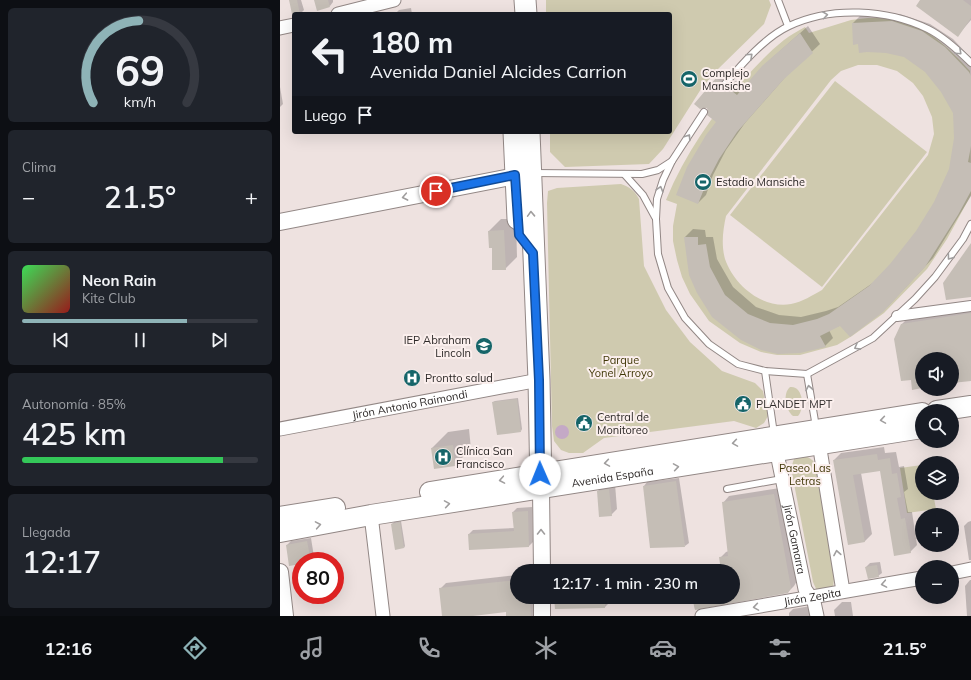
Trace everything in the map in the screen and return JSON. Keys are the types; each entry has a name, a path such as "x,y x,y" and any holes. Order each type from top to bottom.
{"highway":[{"path":"512,0 512,12"},
{"path":"525,0 526,12"},
{"path":"514,134 522,174"},
{"path":"529,134 522,174 519,235 533,253 539,380 541,481"}],"main road":[{"path":"959,408 971,406"},
{"name":"Avenida España","path":"280,517 541,481 775,444 818,437 915,415"},
{"path":"959,422 971,420"},
{"name":"Avenida España","path":"818,437 915,429"},
{"name":"Avenida España","path":"280,532 541,481"}],"street":[{"path":"344,12 371,3 394,0"},
{"path":"280,28 292,25"},
{"path":"280,222 522,174"},
{"path":"897,316 971,306"},
{"name":"Jirón Antonio Raimondi","path":"280,429 539,380"},
{"path":"818,437 843,591"},
{"name":"Jirón Gamarra","path":"775,444 805,589 816,608 817,616"},
{"path":"541,481 542,564"},
{"path":"371,515 383,616"},
{"path":"959,572 971,569"},
{"path":"280,572 285,616"},
{"name":"Jirón Zepita","path":"703,616 915,579"},
{"path":"542,604 542,616"}],"lane":[{"path":"778,0 788,26"},
{"path":"724,84 742,62 764,43 788,26 809,18 857,12 892,17 928,29 971,63"},
{"path":"704,112 672,161 663,180 657,199 656,219 658,254 668,288 685,318 709,344 738,364 765,371 807,374 873,338 915,300 935,277 963,239 971,224"},
{"path":"522,174 642,174 658,170 672,161"},
{"path":"625,174 643,195 656,219"},
{"path":"765,371 775,444"},
{"path":"807,374 818,437"},
{"path":"727,488 783,479"}],"green space":[{"name":"Complejo Mansiche","path":"546,0 769,0 771,5 764,24 717,70 701,89 663,149 649,164 565,167 550,152 550,134 672,134 672,12 546,12"},
{"name":"Estadio Mansiche","path":"887,18 916,26 936,38 970,71 971,195 947,239 927,269 884,313 837,345 800,355 777,355 761,352 740,343 709,321 690,294 682,277 673,241 673,226 677,204 666,200 673,183 691,151 721,106 769,53 786,38 805,27 809,33 851,20","holes":["858,65 877,65 897,71 913,83 923,96 932,117 934,134 928,155 822,290 803,300 791,304 780,305 760,299 742,286 729,269 723,248 726,216 831,80 841,71"]},
{"path":"835,81 927,152 822,287 730,215"},
{"name":"Parque Yonel Arroyo","path":"621,184 632,190 639,199 644,266 666,310 690,342 722,371 755,383 763,391 768,416 764,423 756,428 734,421 604,438 583,453 569,453 561,450 554,441 552,426 547,203 548,191 557,188"},
{"path":"790,387 794,387 798,390 802,398 802,408 798,416 793,416 788,410 786,394"},
{"name":"Paseo Las Letras","path":"798,456 804,456 812,460 816,465 834,579 833,588 817,591 813,582 791,468 794,459"},
{"path":"915,466 915,500 934,500 936,508 915,508 915,512 907,513 900,468"}],"shaded area":[{"path":"562,425 567,427 569,432 567,437 562,439 557,437 555,432 557,427"}],"building":[{"path":"289,0 297,0 300,12 292,12 292,14"},
{"path":"314,0 328,0 330,7 317,11"},
{"path":"920,0 963,0 971,6 971,18 958,37 916,6"},
{"path":"892,21 922,31 945,47 971,76 971,146 968,162 971,163 971,191 958,215 925,267 883,312 850,337 840,326 820,336 826,347 800,353 778,354 761,350 741,340 712,317 697,293 689,275 684,237 698,237 698,245 706,244 710,267 725,295 748,314 770,323 793,325 817,319 829,314 869,286 890,264 916,231 934,202 949,169 954,138 953,113 941,92 925,72 904,57 886,53 859,53 858,44 853,45 852,23"},
{"path":"800,33 813,53 784,79 737,132 719,159 706,184 698,204 676,195 687,167 706,135 716,122 707,115 707,108 700,109 694,104 716,78 721,82 721,89 728,88 737,95 762,66"},
{"path":"504,230 506,270 492,270 492,248 489,248 488,231"},
{"path":"971,243 971,297 946,300 943,283"},
{"path":"971,313 971,381 959,382 959,352 915,352 915,389 912,390 911,380 901,381 894,339 901,324"},
{"path":"517,399 521,432 497,435 492,402"},
{"name":"Clínica San Francisco","path":"453,445 455,466 434,469 431,448"},
{"path":"877,454 878,460 890,458 892,474 897,473 901,497 897,498 901,519 905,518 911,553 894,556 880,471 853,475 865,542 848,545 833,460"},
{"path":"676,481 685,547 650,548 643,486"},
{"path":"609,489 612,516 599,517 597,491"},
{"path":"774,494 791,588 788,593 740,602 740,564 720,564 719,557 728,556 722,502"},
{"path":"528,511 529,547 469,550 468,534 514,531 512,512"},
{"path":"400,522 404,548 395,550 391,524"},
{"path":"307,541 309,552 292,552 292,566 289,566 286,545"},
{"path":"877,565 879,577 868,579 865,567"},
{"path":"510,581 510,604 530,604 531,616 506,616 506,612 473,616 442,616 439,588"},
{"path":"555,604 605,604 605,608 555,609"},
{"path":"694,604 728,604 695,610"}],"place":[{"name":"Complejo Mansiche","path":"689,79"},
{"name":"Estadio Mansiche","path":"703,182"},
{"name":"IEP Abraham Lincoln","path":"484,346"},
{"name":"Prontto salud","path":"412,378"},
{"name":"PLANDET MPT","path":"743,404"},
{"name":"Central de Monitoreo","path":"584,423"},
{"name":"Clínica San Francisco","path":"443,457"}],"route":[{"path":"436,191 515,175 519,235 533,253 539,380 540,474"}]}
